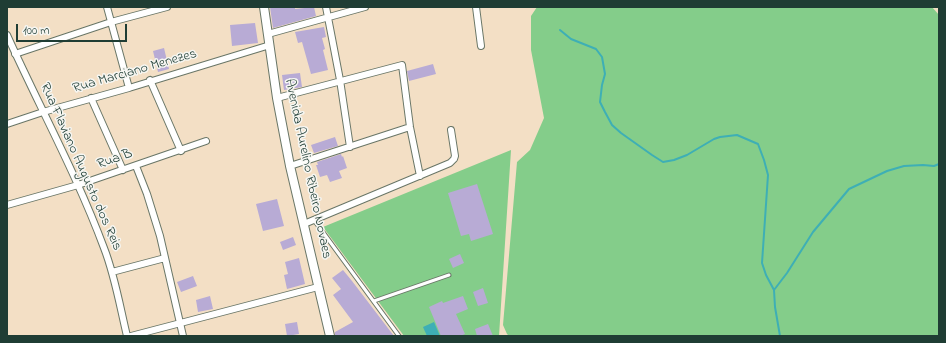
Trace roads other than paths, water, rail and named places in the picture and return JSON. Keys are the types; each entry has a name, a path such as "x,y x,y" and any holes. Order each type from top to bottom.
{"street":[{"path":"107,7 129,88"},
{"path":"15,54 111,22 167,7"},
{"name":"Avenida Aurelino Ribeiro Novaes","path":"264,7 277,98 290,166 330,336"},
{"path":"326,7 340,80 350,147"},
{"path":"268,34 365,7"},
{"path":"476,7 481,46"},
{"name":"Rua Flaviano Augusto dos Reis","path":"7,35 78,185 105,248 127,336"},
{"name":"Rua Marciano Menezes","path":"7,124 270,45"},
{"path":"277,98 340,80 402,66 410,127 420,176"},
{"path":"150,80 181,151"},
{"path":"91,98 123,170"},
{"path":"290,166 410,127"},
{"path":"304,224 452,162 454,156 450,130"},
{"name":"Rua B","path":"7,205 78,185 181,151 206,141"},
{"path":"136,166 147,194 165,258 183,336"},
{"path":"112,272 165,258"},
{"path":"131,336 318,287"}],"lane":[{"path":"314,220 399,336"},
{"path":"374,301 449,275"}],"water":[{"path":"434,322 440,336 427,336 423,327"}],"waterway":[{"path":"560,30 571,39 596,49 602,57 605,74 600,102 612,125 663,162 687,155 720,137 737,135 758,144 768,175 762,263 766,275 774,290"},
{"path":"780,336 775,307 774,290 787,273 813,232 849,189 887,171 904,166 934,166 939,164"}]}
